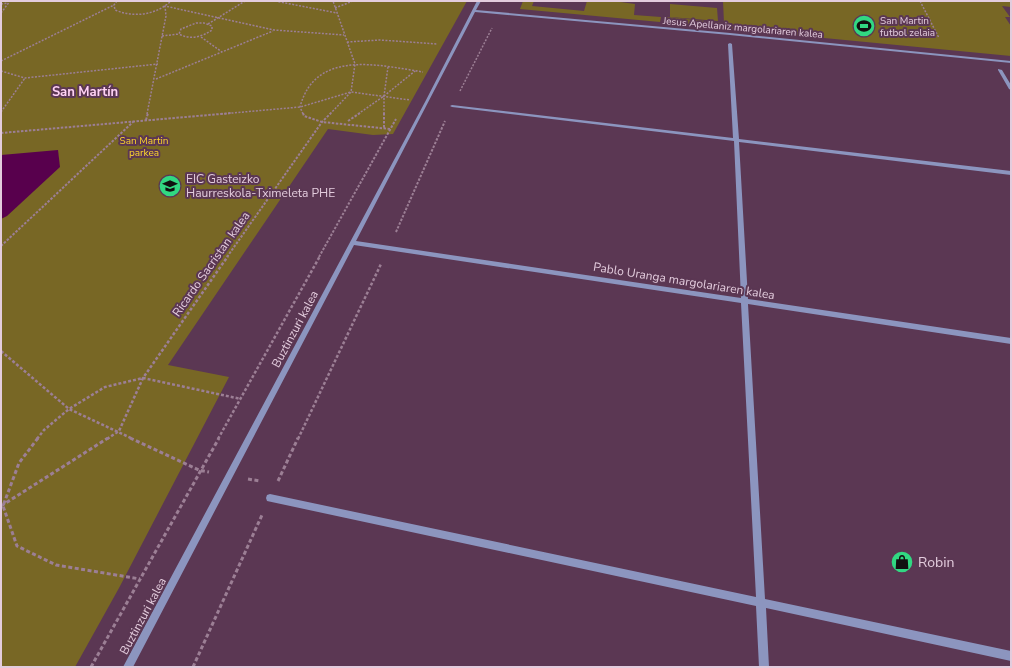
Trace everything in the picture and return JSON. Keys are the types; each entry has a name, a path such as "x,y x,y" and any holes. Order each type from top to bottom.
{"street":[{"name":"Buztinzuri kalea","path":"128,667 353,243 479,1"},
{"name":"Jesus Apellaniz margolariaren kalea","path":"474,11 1011,62"},
{"path":"730,44 764,667"},
{"path":"1000,70 1011,89"},
{"path":"452,106 1011,173"},
{"name":"Pablo Uranga margolariaren kalea","path":"353,243 389,247 1011,341"},
{"path":"270,498 1011,656"}],"path":[{"path":"1,13 10,1"},
{"path":"1,61 114,5 116,1"},
{"path":"114,5 115,10 120,13 130,15 143,14 165,6 171,1"},
{"path":"208,24 245,1"},
{"path":"275,1 337,13"},
{"path":"333,1 355,64 351,92"},
{"path":"335,8 353,1"},
{"path":"920,1 941,42"},
{"path":"1,4 9,3"},
{"path":"165,6 274,30 344,35"},
{"path":"146,120 155,80 166,16 165,6"},
{"path":"192,667 389,247 452,106 500,14"},
{"path":"162,36 179,34 183,37 200,36 212,30 212,26 199,23 188,25 181,29 179,34"},
{"path":"155,80 274,30"},
{"path":"200,36 222,52"},
{"path":"434,51 440,38"},
{"path":"347,42 368,39 386,39 437,44"},
{"path":"1,71 25,78 158,64"},
{"path":"390,129 322,122 304,116 300,107 302,94 310,83 320,76 336,69 355,64 424,72 420,79"},
{"path":"384,129 384,96 388,67"},
{"path":"348,121 384,96 415,71"},
{"path":"1,112 25,78"},
{"path":"1,134 300,107 351,92 408,100"},
{"name":"Ricardo Sacristan kalea","path":"119,431 143,378 322,122 351,92"},
{"path":"405,106 412,93"},
{"path":"91,667 397,118"},
{"path":"1,246 135,121"},
{"path":"1,351 69,409 200,470"},
{"path":"140,579 56,565 17,546 2,506 20,463 44,430 69,409 105,387 143,378 240,398"},
{"path":"2,506 119,431"}],"green space":[{"name":"San Martin parkea","path":"1,1 467,1 393,134 373,135 328,129 168,365 229,377 119,588 75,667 1,667"},
{"path":"523,1 534,1 532,6 584,11 587,1 613,1 635,4 634,15 661,17 660,22 520,9"},
{"name":"San Martin futbol zelaia","path":"723,1 1011,1 1011,7 1002,6 1010,17 1005,17 1011,26 1011,56 667,23 667,17 724,23"},
{"path":"670,4 717,8 718,21 670,17"}],"shaded area":[{"path":"58,150 60,167 7,216 1,219 1,155"}],"place":[{"name":"San Martin futbol zelaia","path":"864,26"},
{"name":"EIC Gasteizko Haurreskola-Tximeleta PHE","path":"170,186"},
{"name":"Robin","path":"902,562"}],"district":[{"name":"San Martín","path":"85,91"}]}
